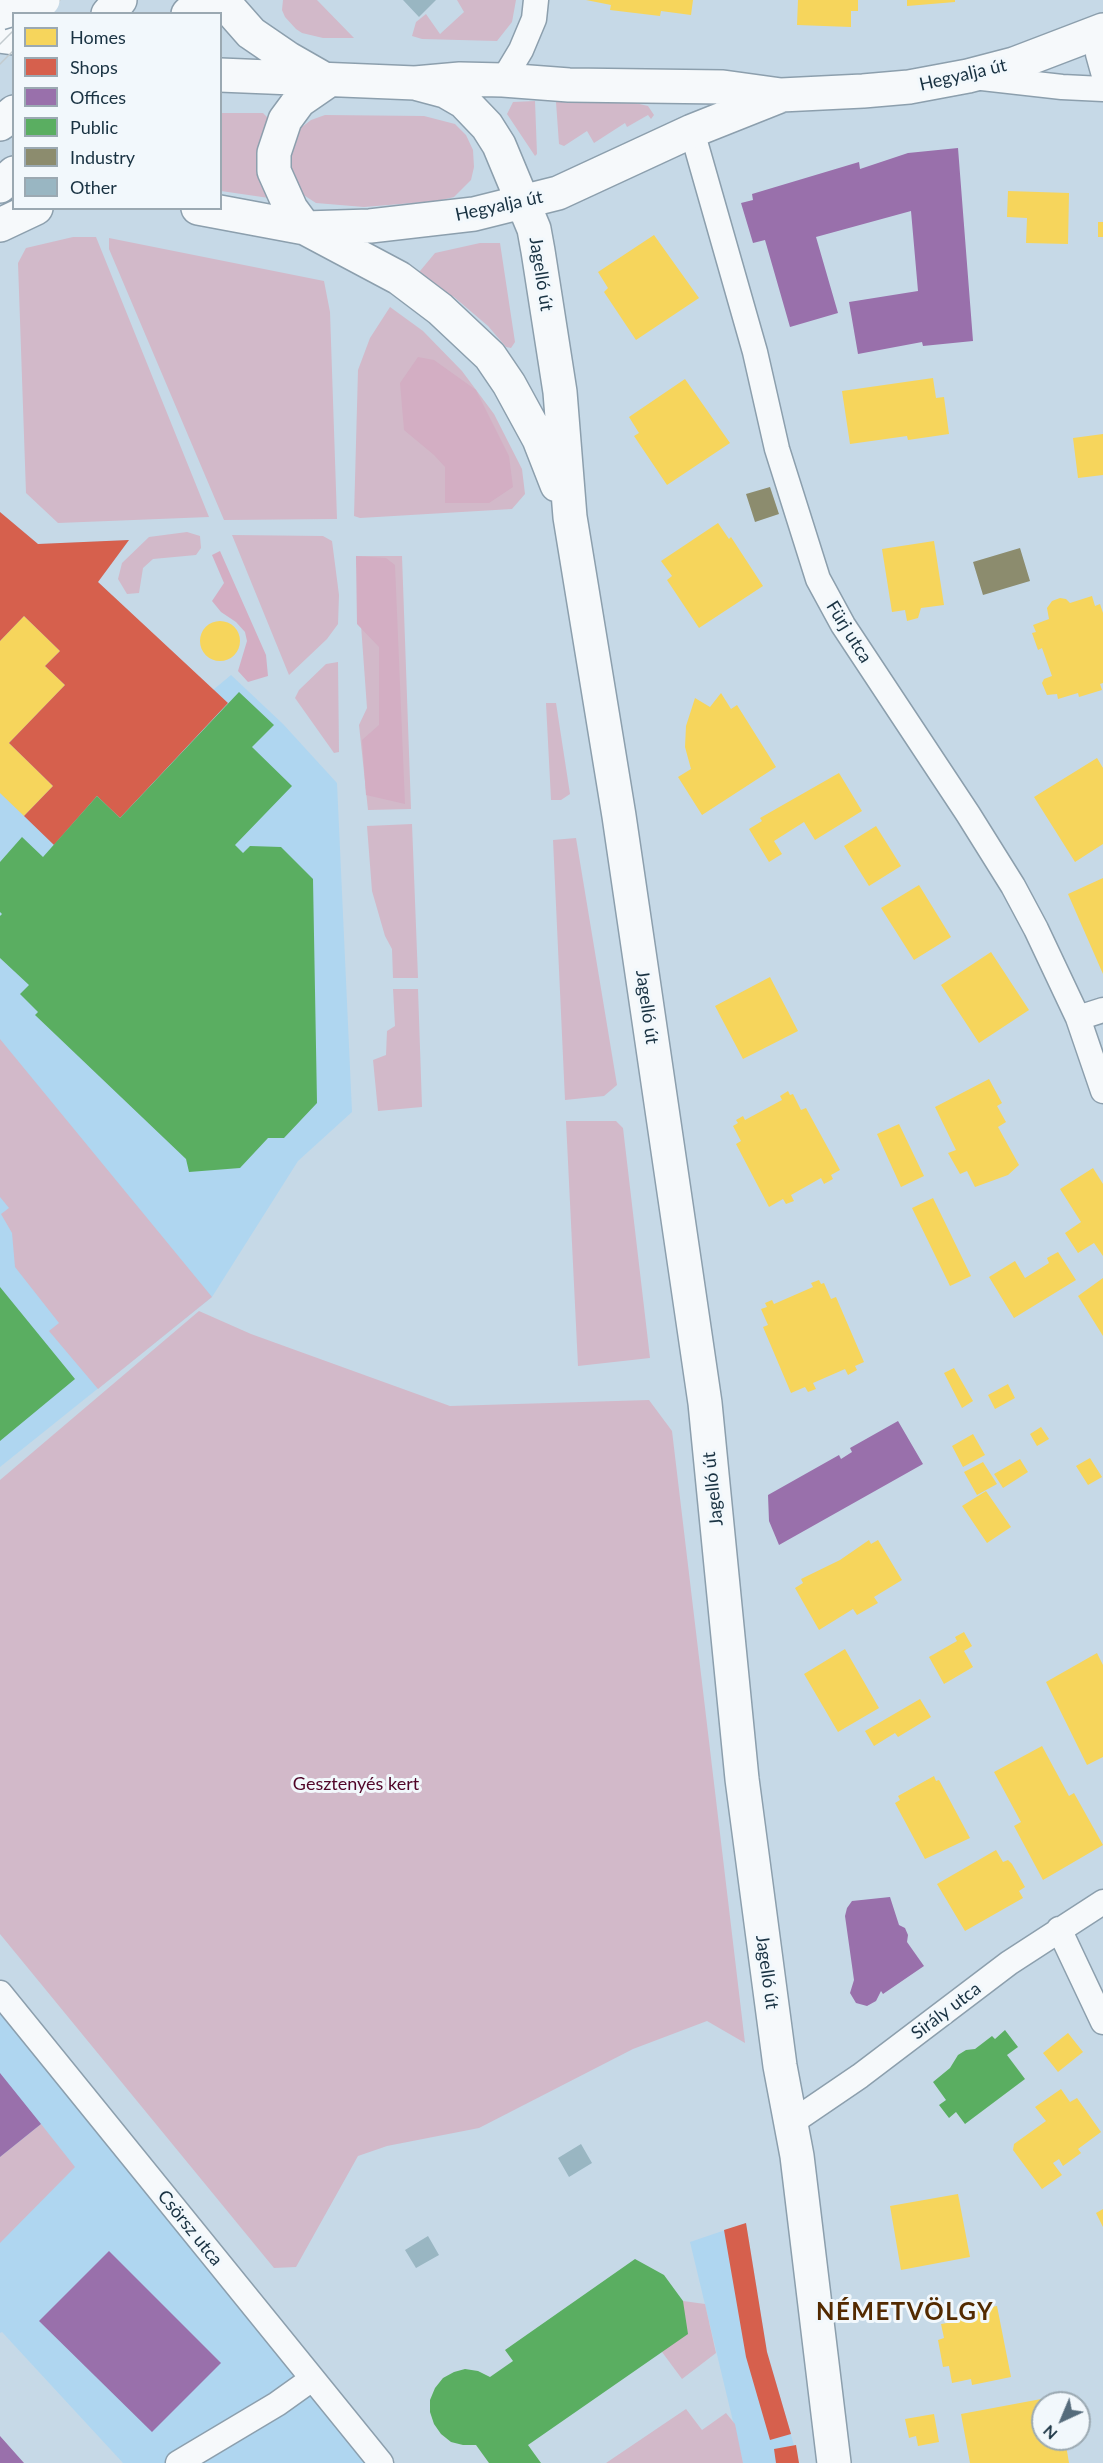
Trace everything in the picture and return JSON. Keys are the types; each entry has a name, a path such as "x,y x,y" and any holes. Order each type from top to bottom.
{"street":[{"path":"0,13 43,0"},
{"path":"110,12 120,0"},
{"path":"190,12 203,0"},
{"path":"222,0 251,33 289,59 328,81 299,101 285,120 274,153 274,171 291,209 305,228"},
{"path":"503,80 521,50 534,19 536,0"},
{"path":"1100,31 1098,54 1103,72"},
{"name":"Hegyalja út","path":"222,75 328,81 416,83 503,80 569,85 723,87 781,95 909,87 968,76 1014,64 1100,31"},
{"path":"968,76 1062,87 1103,89"},
{"name":"Jagelló út","path":"416,83 445,91 474,111 499,145 534,229 556,368 570,517 620,828 705,1403 742,1779 780,2066 791,2123 834,2463"},
{"name":"Hegyalja út","path":"209,210 305,228 369,226 474,214 558,193 692,131 781,95"},
{"path":"0,124 12,113"},
{"name":"Fürj utca","path":"692,131 755,352 777,449 818,579 843,625 949,784 1013,886 1078,1018 1103,1091"},
{"path":"0,186 12,175"},
{"path":"0,225 32,210"},
{"name":"Jagelló út","path":"305,228 399,278 440,309 490,356 509,384 539,439 570,517"},
{"path":"1078,1018 1103,1010"},
{"name":"Sirály utca","path":"791,2123 860,2076 1008,1963 1103,1902"},
{"path":"1059,1929 1103,2022"},
{"name":"Csörsz utca","path":"0,1993 381,2463"},
{"path":"178,2463 277,2404 312,2379"}],"shaded area":[{"path":"418,357 434,360 476,390 509,456 513,487 489,503 445,503 445,467 404,430 400,383"},
{"path":"0,512 38,544 129,540 98,582 213,690 231,675 283,724 337,783 352,1112 298,1161 212,1297 0,1467"},
{"path":"220,551 266,655 268,676 248,682 238,671 247,641 245,632 236,622 221,612 212,601 224,583 212,555"},
{"path":"356,556 386,558 395,565 405,804 366,795 362,740 379,725 379,647 357,624"},
{"path":"0,2013 365,2463 123,2463 2,2332 0,2333"},
{"path":"746,2223 767,2351 799,2463 743,2463 690,2242"}],"green space":[{"path":"283,0 317,0 354,38 323,38 302,33 285,17 282,10"},
{"path":"457,0 516,0 512,22 497,41 422,39 412,36 416,22 426,14 440,34 464,12"},
{"path":"535,101 537,154 535,156 507,114 513,102"},
{"path":"556,102 635,103 648,106 654,115 651,119 648,115 627,127 625,123 594,143 587,131 564,146 559,144"},
{"path":"222,113 263,113 269,119 269,198 222,191"},
{"path":"325,115 424,116 455,124 466,135 473,150 474,167 471,180 454,197 437,201 364,207 316,203 302,194 287,165 298,130 311,120"},
{"path":"73,237 96,237 209,517 58,523 26,493 18,263 26,248"},
{"path":"109,238 324,281 330,312 337,519 224,520 109,249"},
{"path":"480,243 500,243 515,342 511,348 506,347 488,326 454,297 415,277 435,253"},
{"path":"390,307 423,331 462,371 494,414 522,469 525,494 512,509 360,518 354,516 358,370 370,338"},
{"path":"187,532 200,536 201,548 196,555 153,559 143,568 139,593 127,594 118,579 122,563 149,537"},
{"path":"232,535 323,536 332,541 339,595 338,624 327,639 289,675"},
{"path":"356,556 402,556 411,809 368,810 359,725 367,708"},
{"path":"338,662 339,752 334,753 295,698 299,690 326,664"},
{"path":"546,703 556,703 570,794 561,800 551,800"},
{"path":"412,824 418,978 393,978 392,949 385,936 372,891 367,826"},
{"path":"576,838 617,1085 604,1096 565,1100 553,840"},
{"path":"393,989 418,989 422,1107 378,1111 373,1060 386,1055 387,1031 395,1026"},
{"path":"0,1039 212,1297 98,1389 49,1331 59,1323 15,1267 12,1233 1,1214 9,1208 0,1197"},
{"path":"566,1121 616,1121 623,1128 650,1358 578,1366"},
{"name":"Gesztenyés kert","path":"199,1311 251,1334 450,1406 649,1400 672,1431 745,2043 707,2021 633,2049 479,2128 387,2146 358,2156 296,2267 274,2268 0,1934 0,1480"},
{"path":"41,2124 75,2167 0,2243 0,2157"},
{"path":"683,2301 705,2304 716,2353 682,2379 662,2352"},
{"path":"686,2409 702,2430 726,2413 735,2424 743,2463 606,2463"}],"building: Homes":[{"path":"586,0 693,0 691,15 661,11 660,16 610,10 611,5"},
{"path":"798,0 858,0 858,11 851,11 851,27 797,25"},
{"path":"907,0 955,0 955,2 907,6"},
{"path":"1008,191 1069,193 1068,244 1026,243 1027,218 1007,217"},
{"path":"1098,222 1103,222 1103,237 1098,237"},
{"path":"654,235 699,298 636,340 604,292 608,288 598,272"},
{"path":"933,378 936,398 944,397 949,434 908,440 907,436 850,444 842,391"},
{"path":"685,379 730,443 667,485 634,436 639,433 629,417"},
{"path":"1103,434 1103,475 1078,478 1073,438"},
{"path":"718,523 729,539 731,537 763,586 699,628 667,580 672,576 661,561"},
{"path":"934,541 944,605 921,608 918,618 907,621 905,610 892,612 882,549"},
{"path":"1092,596 1095,606 1100,604 1103,613 1103,683 1100,684 1102,690 1079,697 1078,693 1058,699 1057,694 1047,695 1042,683 1044,679 1052,676 1042,648 1038,650 1032,633 1036,632 1033,625 1049,619 1047,608 1052,601 1060,598 1070,603"},
{"path":"24,616 60,651 45,666 65,685 9,743 53,786 24,816 0,793 0,641"},
{"path":"220,621 228,622 234,627 239,633 239,649 234,655 228,660 220,661 212,660 206,655 201,649 200,641 201,633 206,627 212,622"},
{"path":"721,693 731,709 737,705 776,767 702,815 678,777 691,769 685,747 686,726 695,698 710,707"},
{"path":"1097,758 1103,768 1103,844 1075,862 1034,797"},
{"path":"839,773 862,811 815,840 804,822 774,841 782,854 769,862 749,829 762,821 760,818"},
{"path":"876,826 901,866 869,886 844,846"},
{"path":"1103,878 1103,974 1068,894"},
{"path":"919,885 951,937 914,960 881,908"},
{"path":"991,952 1029,1010 979,1043 941,985"},
{"path":"770,977 798,1031 743,1059 715,1006"},
{"path":"989,1079 1002,1103 997,1106 1006,1122 998,1127 1019,1165 1008,1175 975,1187 967,1171 960,1174 948,1153 956,1150 935,1107"},
{"path":"788,1091 790,1095 793,1094 801,1110 806,1108 840,1170 831,1175 833,1179 824,1184 821,1178 791,1195 794,1201 786,1204 783,1199 769,1207 736,1144 741,1141 733,1126 738,1123 736,1120 743,1116 745,1120 782,1100 780,1096"},
{"path":"899,1124 924,1176 901,1187 877,1134"},
{"path":"1093,1168 1103,1184 1103,1256 1094,1243 1078,1253 1065,1233 1081,1222 1060,1189"},
{"path":"933,1198 971,1276 950,1286 912,1208"},
{"path":"1058,1252 1076,1280 1014,1318 989,1277 1015,1261 1025,1278 1049,1263 1047,1258"},
{"path":"1103,1278 1103,1336 1078,1296"},
{"path":"819,1280 821,1284 824,1283 831,1299 836,1297 864,1362 855,1366 857,1370 848,1375 845,1369 813,1383 816,1389 808,1392 805,1387 791,1393 763,1327 768,1325 761,1309 767,1307 765,1303 772,1300 774,1304 813,1287 811,1283"},
{"path":"954,1368 973,1401 962,1408 944,1373"},
{"path":"1008,1384 1015,1398 995,1409 988,1395"},
{"path":"1041,1427 1049,1439 1037,1446 1030,1434"},
{"path":"973,1434 985,1455 963,1467 952,1446"},
{"path":"1090,1458 1102,1477 1088,1485 1076,1466"},
{"path":"1020,1459 1028,1472 1003,1488 994,1474"},
{"path":"983,1462 997,1484 977,1495 964,1472"},
{"path":"986,1491 1011,1527 987,1543 962,1506"},
{"path":"869,1540 871,1544 878,1540 902,1580 874,1597 878,1603 857,1615 853,1609 819,1630 795,1588 803,1583 801,1579 840,1560"},
{"path":"964,1632 972,1646 964,1651 973,1667 944,1684 929,1657 957,1641 955,1637"},
{"path":"845,1649 879,1708 838,1732 804,1674"},
{"path":"1097,1653 1103,1665 1103,1757 1087,1765 1046,1682"},
{"path":"920,1699 931,1717 898,1737 895,1733 874,1746 865,1731"},
{"path":"1042,1746 1069,1796 1074,1793 1103,1845 1043,1880 1014,1826 1021,1822 994,1772"},
{"path":"934,1776 936,1781 939,1780 970,1838 925,1859 895,1803 900,1800 898,1796"},
{"path":"996,1850 1003,1862 1008,1860 1012,1864 1025,1887 1019,1891 1023,1898 965,1931 937,1884"},
{"path":"1068,2033 1083,2052 1058,2072 1043,2053"},
{"path":"1061,2089 1070,2102 1077,2098 1101,2132 1078,2149 1081,2153 1063,2166 1059,2159 1053,2163 1062,2175 1042,2189 1013,2150 1014,2144 1046,2121 1035,2107"},
{"path":"958,2194 970,2257 901,2270 890,2206"},
{"path":"1103,2209 1103,2227 1096,2213"},
{"path":"997,2306 1011,2377 972,2385 971,2379 952,2383 949,2366 943,2367 938,2340 944,2338 941,2324 959,2321 958,2313"},
{"path":"1031,2401 1031,2451 1067,2451 1069,2463 970,2463 961,2414"},
{"path":"934,2414 939,2442 918,2446 916,2436 909,2438 905,2419"}],"building: Shops":[{"path":"0,512 38,544 129,540 98,582 228,703 120,818 97,796 54,845 24,816 53,786 9,743 65,685 45,666 60,651 24,616 0,641"},
{"path":"746,2223 767,2352 791,2434 770,2440 746,2357 724,2230"},
{"path":"796,2445 799,2463 776,2463 774,2449"}],"building: Offices":[{"path":"958,148 973,341 923,346 922,342 858,354 849,302 918,291 911,211 816,237 838,313 790,327 765,240 753,243 741,203 753,200 752,194 859,162 860,169 908,153"},
{"path":"898,1421 923,1464 779,1545 769,1521 768,1495 839,1455 841,1459 852,1452 850,1448"},
{"path":"890,1897 899,1925 905,1928 908,1935 907,1942 924,1966 883,1994 881,1991 876,2001 867,2006 856,2003 850,1993 854,1980 845,1916 852,1901"},
{"path":"0,2073 41,2124 0,2157"},
{"path":"109,2251 221,2363 152,2432 39,2321"},
{"path":"0,2436 24,2463 0,2463"}],"building: Public":[{"path":"239,692 274,725 252,747 292,786 235,845 243,853 250,846 281,847 313,879 317,1103 284,1138 268,1138 240,1168 189,1172 186,1159 35,1015 38,1012 20,994 29,985 0,958 0,916 2,914 0,912 0,862 22,837 43,857 97,796 120,818"},
{"path":"0,1287 75,1379 0,1441"},
{"path":"1005,2030 1018,2047 1007,2055 1025,2079 965,2124 956,2112 949,2118 939,2105 946,2100 933,2082 950,2068 958,2055 966,2050 975,2049 992,2036 995,2039"},
{"path":"635,2259 664,2275 683,2301 688,2334 528,2445 541,2463 489,2463 476,2445 451,2442 441,2434 430,2412 430,2400 435,2388 443,2378 465,2369 478,2371 490,2377 513,2361 505,2350"}],"building: Industry":[{"path":"770,487 779,514 755,522 746,494"},
{"path":"1020,548 1030,581 983,595 973,562"}],"building: Other":[{"path":"403,0 436,0 419,17"},
{"path":"581,2144 592,2163 569,2177 558,2158"},
{"path":"428,2236 439,2255 416,2268 405,2250"}],"tram line":[{"path":"31,12 41,0"},
{"path":"49,12 60,0"},
{"path":"0,44 12,32"},
{"path":"0,64 12,52"}],"district":[{"name":"NÉMETVÖLGY","path":"905,2312"}]}
